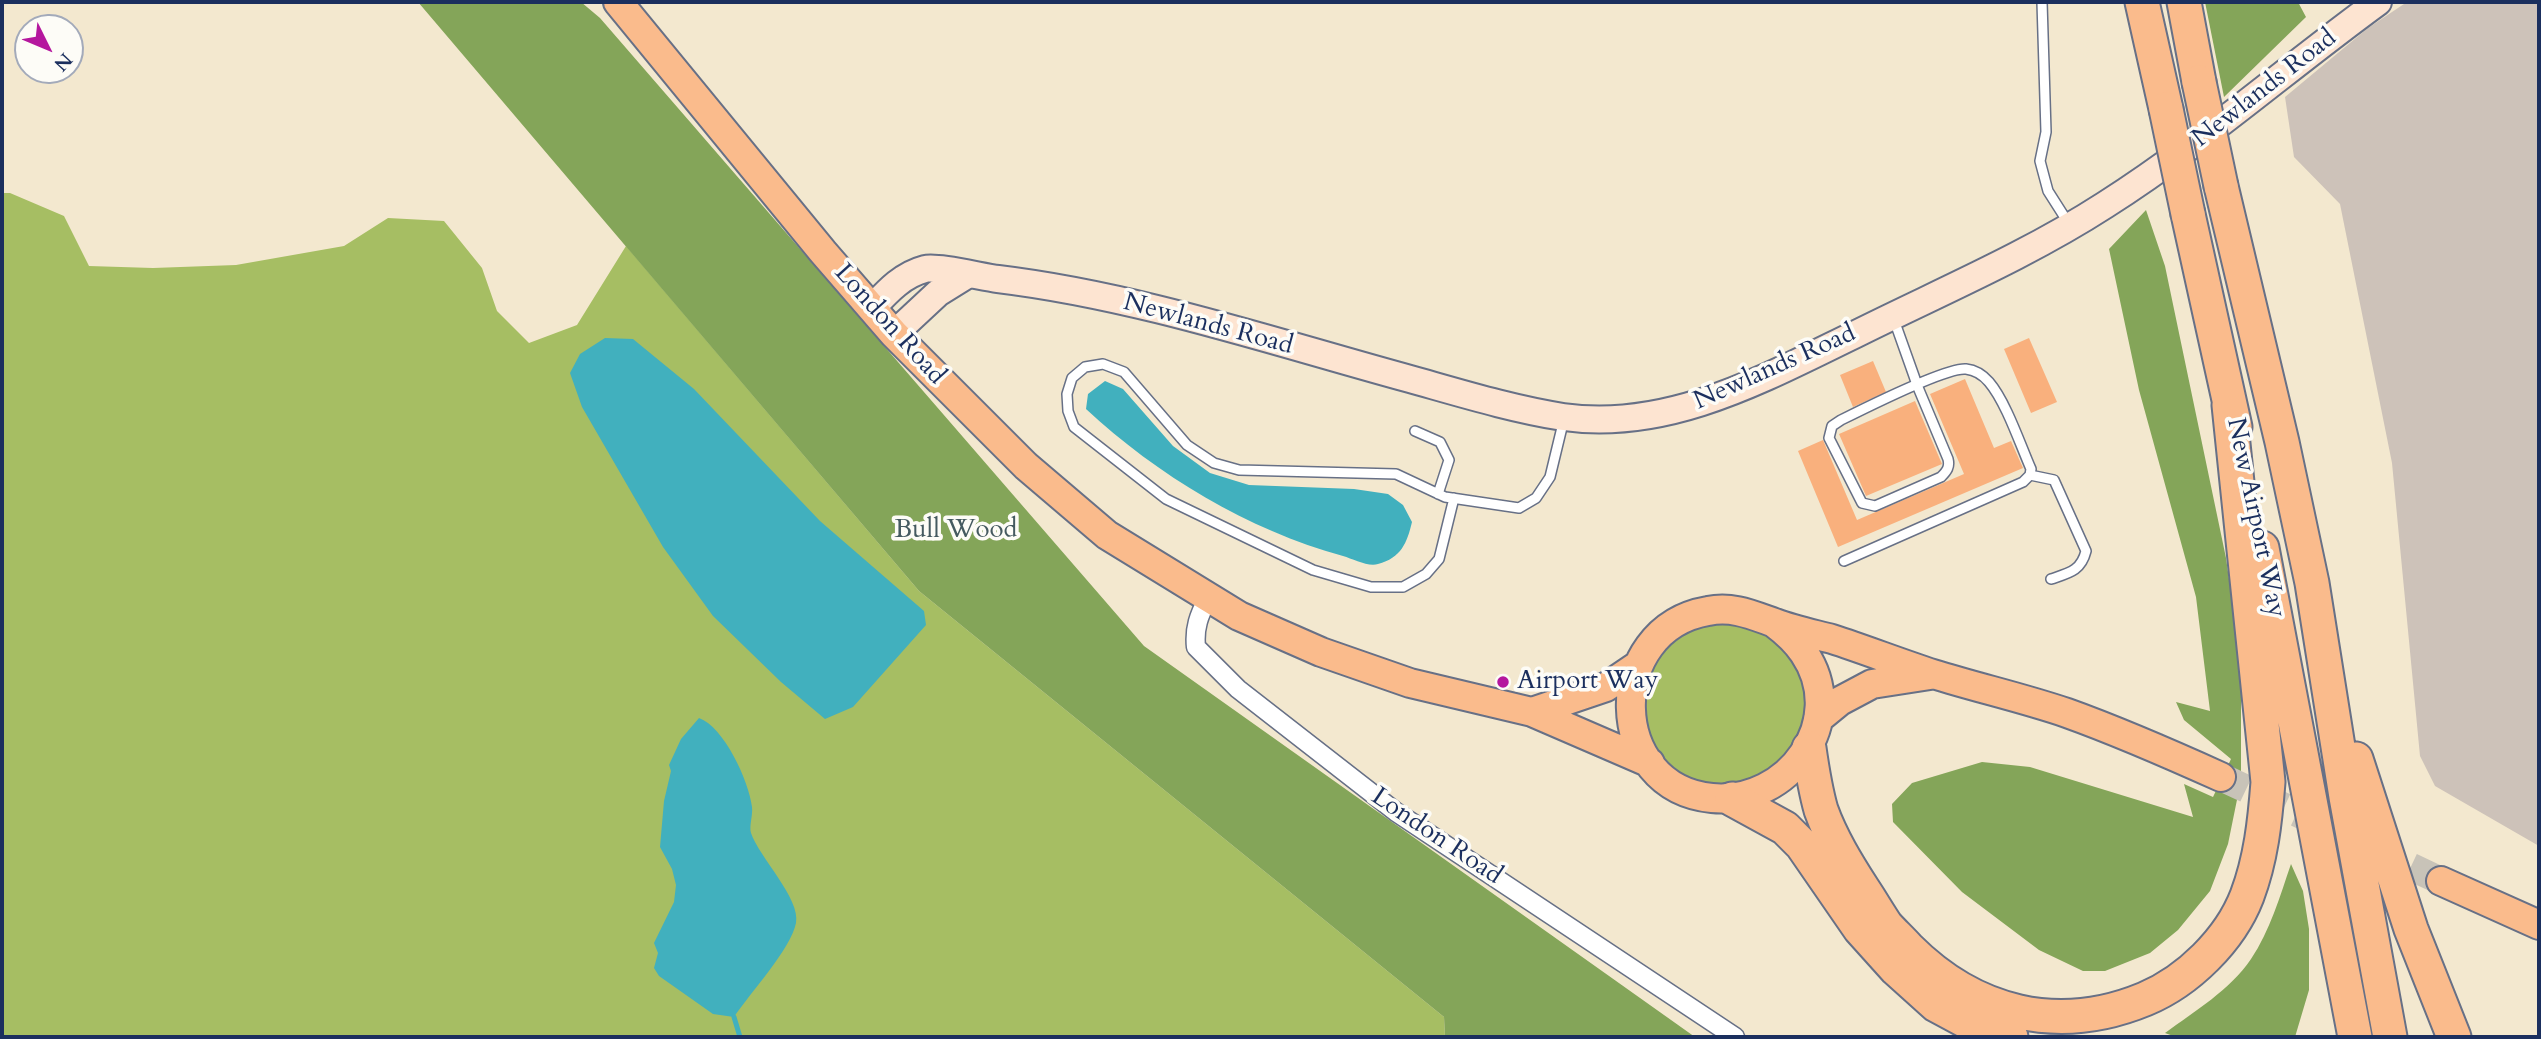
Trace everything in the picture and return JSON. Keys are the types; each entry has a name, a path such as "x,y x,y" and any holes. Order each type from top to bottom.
{"highway":[{"name":"New Airport Way","path":"2142,2 2271,586 2355,1037"},
{"name":"New Airport Way","path":"2184,2 2221,186 2282,442 2312,583 2346,797 2390,1037"},
{"path":"1813,734 1815,788 1830,831 1854,875 1887,926 1925,965 1958,989 1992,1006 2036,1017 2082,1016 2123,1008 2158,993 2193,967 2222,940 2246,898 2264,838 2268,782 2230,405"},
{"path":"2328,680 2411,929 2454,1037"},
{"path":"1732,799 1785,828 1802,845 1860,929 1896,969 1936,1005 1978,1027 2011,1037"}],"main road":[{"name":"London Road","path":"618,2 894,334 960,402 1064,500 1107,535 1239,616 1365,669 1410,683 1532,712 1650,763"},
{"path":"1934,674 1872,684 1840,701 1813,734 1789,773 1763,791 1732,799 1709,798 1686,791 1666,780 1650,763 1637,741 1630,717 1630,691 1637,666 1649,646 1665,630 1685,618 1707,611 1731,609 2066,713 2150,745 2221,777"},
{"path":"1774,623 1792,637 1810,665 1819,697 1813,734"},
{"path":"1532,712 1605,687 1637,666"},
{"path":"2441,881 2539,925"}],"street":[{"name":"Newlands Road","path":"872,308 903,279 928,268 1037,284 1153,309 1474,397 1565,417 1618,419 1664,414 1706,402 1746,386 1893,316 2102,208 2239,111 2378,2"},
{"path":"894,334 938,293 967,275"},
{"name":"London Road","path":"1208,598 1194,632 1196,648 1238,689 1396,812 1735,1037"}],"lane":[{"path":"2042,2 2046,132 2040,161 2048,191 2070,225"},
{"path":"1843,561 2023,482 2030,475 2031,469 1996,391 1976,372 1964,368 1917,385 1841,419 1832,426 1829,438 1862,503 1875,506 1941,477 1947,471 1948,459 1917,385 1893,316"},
{"path":"1454,498 1439,559 1426,574 1403,587 1371,587 1313,570 1166,499 1074,427 1068,411 1067,394 1072,378 1085,367 1103,364 1124,372 1187,445 1214,463 1239,470 1396,474 1438,494 1519,508 1536,498 1550,477 1565,417"},
{"path":"1415,431 1440,442 1449,460 1438,494"},
{"path":"2030,475 2054,480 2086,551 2083,563 2070,573 2051,579"}],"shaded area":[{"path":"2407,2 2539,2 2539,846 2435,786 2420,756 2392,463 2340,204 2294,157 2285,97 2368,28"}],"green space":[{"name":"Bull Wood","path":"418,2 581,2 600,18 1144,646 1695,1037 1445,1037 1444,1017 919,591"},
{"path":"2205,2 2298,2 2306,17 2224,97"},
{"path":"2,193 10,193 64,216 89,266 153,268 236,265 344,246 388,218 444,221 482,268 497,311 529,343 577,325 626,246 919,591 1444,1017 1445,1037 2,1037"},
{"path":"2146,210 2165,266 2226,558 2241,663 2241,780 2228,844 2210,891 2178,930 2150,953 2105,971 2083,971 2039,950 1962,892 1893,822 1892,804 1912,783 1982,762 2030,767 2193,817 2184,784 2213,797 2231,759 2184,720 2176,702 2210,711 2196,597 2139,390 2109,249"},
{"path":"1725,624 1756,630 1783,647 1800,674 1806,705 1800,736 1783,763 1756,780 1725,786 1694,780 1667,763 1650,736 1644,705 1650,674 1667,647 1694,630"},
{"path":"2291,864 2303,891 2309,929 2309,990 2295,1037 2176,1037 2165,1033 2200,1008 2243,970 2269,925"}],"water":[{"path":"605,338 633,339 694,389 820,521 924,611 926,625 853,707 825,719 781,682 713,616 663,547 582,407 570,373 580,354"},
{"path":"1105,381 1123,389 1173,446 1210,473 1249,485 1354,489 1388,494 1403,505 1412,522 1402,549 1392,558 1378,564 1360,562 1273,531 1206,498 1143,456 1086,409 1088,394"},
{"path":"699,718 708,723 726,743 741,770 750,796 751,833 786,890 796,913 793,934 734,1017 713,1014 659,976 654,968 658,953 654,943 674,902 676,885 672,869 660,847 664,801 671,771 669,765 681,739"}],"building":[{"path":"2029,338 2057,402 2031,413 2004,349"},
{"path":"1873,361 1886,392 1853,407 1840,375"},
{"path":"1965,379 1994,448 2011,441 2023,468 1838,547 1798,451 1823,440 1857,520 1964,474 1930,394"},
{"path":"1915,401 1942,464 1866,496 1839,434"}],"waterway":[{"path":"734,1017 740,1037"}],"tunnel":[{"path":"2221,777 2441,881"}],"place":[{"name":"Airport Way","path":"1503,682"}]}
